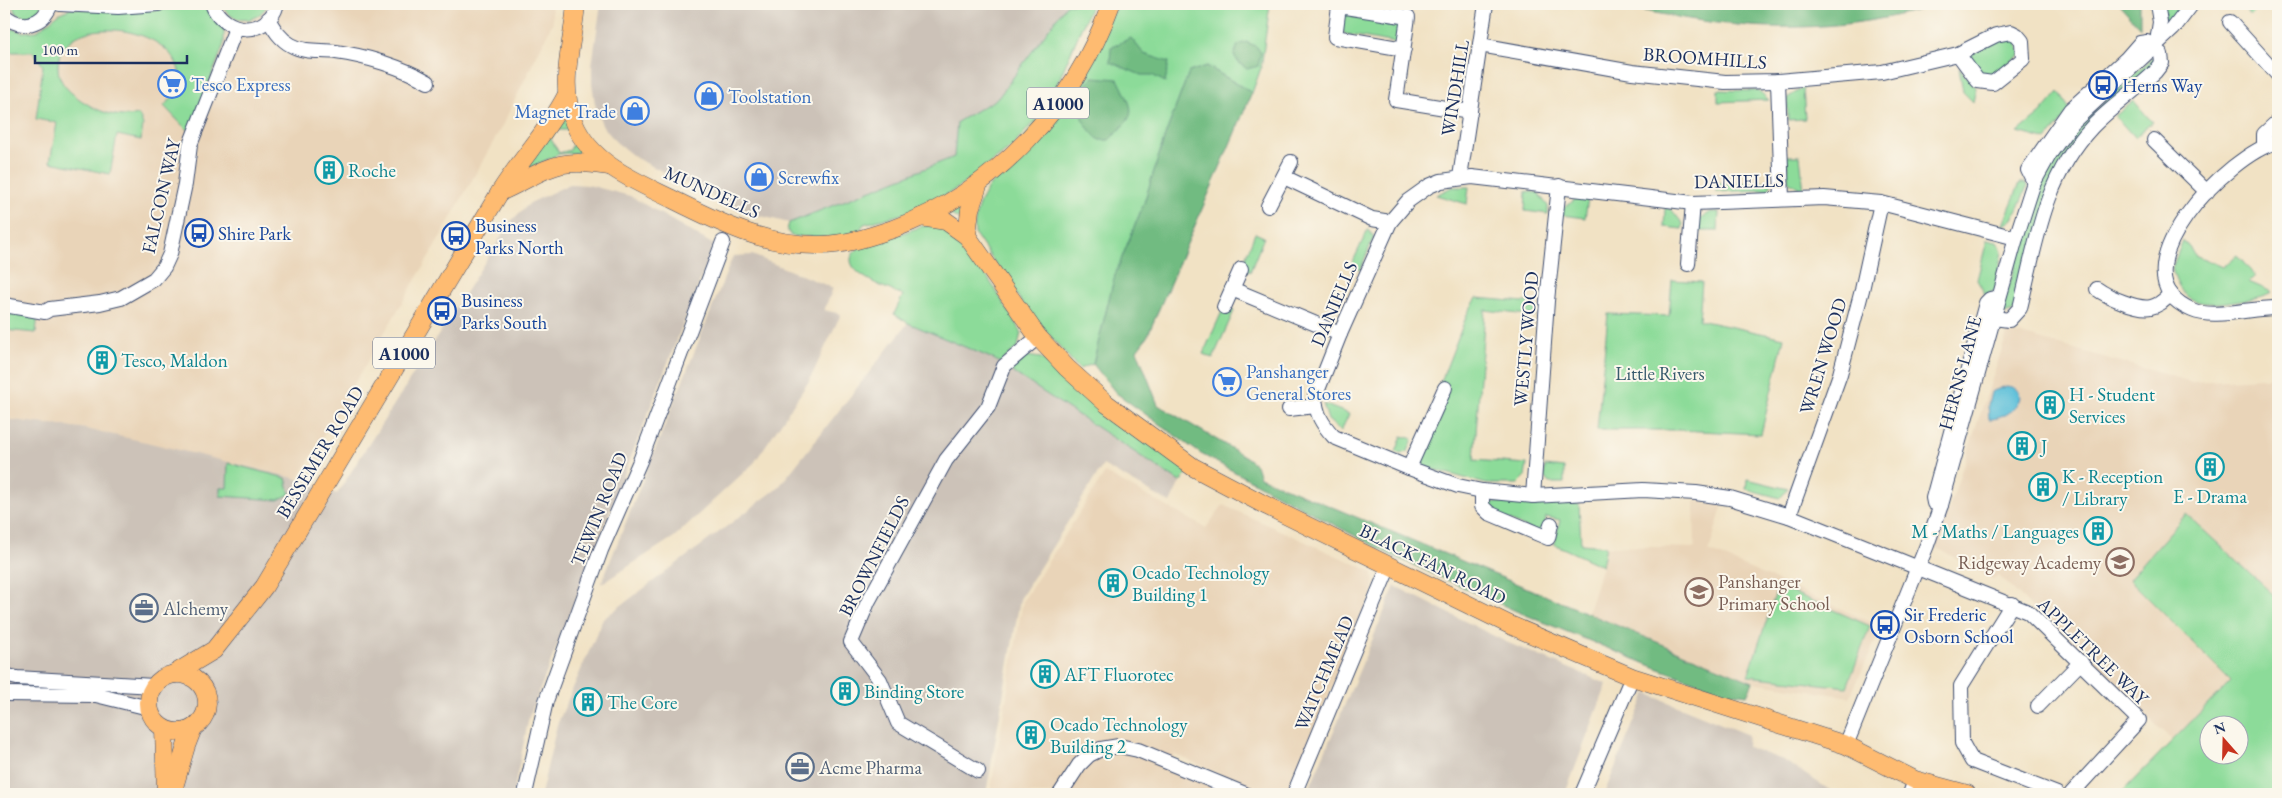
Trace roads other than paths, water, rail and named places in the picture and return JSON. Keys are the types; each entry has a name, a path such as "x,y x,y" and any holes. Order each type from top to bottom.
{"main road":[{"name":"MUNDELLS","path":"576,4 566,79 566,96 574,123 584,141 608,166 741,232 780,241 832,244 862,239 921,217 979,183 1024,143 1058,104 1087,58 1111,4"},
{"name":"BESSEMER ROAD","path":"201,685 214,650 264,587 500,192 517,166 550,124 566,96"},
{"name":"A1000","path":"500,192 550,166 561,163 580,162 608,166"},
{"path":"967,236 970,209 979,183"},
{"name":"BLACK FAN ROAD","path":"921,217 946,221 967,236 1038,337 1067,368 1107,404 1193,467 1510,625 1632,677 1846,745 1913,787 1967,794"},
{"name":"BESSEMER ROAD","path":"174,674 214,650"},
{"path":"172,794 186,746 193,728 206,711 207,701 201,685 188,676 174,674"},
{"name":"A1000","path":"154,686 164,678 174,674"},
{"path":"154,686 150,692 149,708 154,721 164,729 182,732 193,728"},
{"path":"164,729 166,794"}],"street":[{"path":"4,15 18,24 26,25 42,18 50,4"},
{"path":"60,4 112,8 158,4"},
{"path":"212,4 221,19 236,28 256,27 268,19 277,4"},
{"name":"WINDHILL","path":"1460,177 1486,4"},
{"path":"1994,318 2009,320 2020,308 2042,211 2068,157 2092,127 2159,67 2162,60 2161,54 2155,45 2160,22 2156,4"},
{"path":"2155,45 2173,28 2192,4"},
{"path":"1404,50 1335,37 1339,6 1408,17 1404,50 1396,100 1470,112"},
{"path":"268,19 278,35 305,51 350,54 414,74 428,82"},
{"path":"2230,22 2278,75"},
{"name":"FALCON WAY","path":"4,305 45,312 50,309 100,303 121,298 154,280 170,254 185,184 190,145 236,28"},
{"name":"BROOMHILLS","path":"1480,45 1678,78 1725,82 1778,82 1882,72 1958,54 1996,34 2011,32 2022,41 2024,50 2023,59 1993,83 1978,82 1958,54"},
{"name":"HERNS LANE","path":"1846,745 1918,569 1941,506 1999,297 2034,182 2028,170 2070,110 2126,59 2140,43 2146,42 2155,45"},
{"path":"1778,82 1782,199"},
{"path":"2264,146 2264,134 2278,120"},
{"path":"2154,140 2207,192"},
{"path":"2278,142 2264,146 2240,162 2207,192 2180,226 2171,240 2164,258 2164,277 2171,294 2183,306 2203,313 2278,308"},
{"path":"1268,206 1291,162"},
{"name":"DANIELLS","path":"1316,406 1315,397 1340,334 1390,222 1418,192 1441,181 1460,177 1559,186 1693,203 1824,198 1881,203 2016,238"},
{"path":"1284,178 1372,219 1390,222"},
{"name":"WESTLY WOOD","path":"1532,496 1547,301 1559,186"},
{"path":"1688,264 1693,203"},
{"name":"WREN WOOD","path":"1789,516 1840,374 1862,290 1881,203"},
{"path":"714,220 723,242 729,241 741,232"},
{"name":"TEWIN ROAD","path":"525,794 546,701 601,550 640,461 723,242"},
{"path":"1224,307 1241,269"},
{"path":"1232,289 1340,334"},
{"path":"2097,290 2108,296 2144,308 2157,305 2171,294"},
{"path":"1941,506 1934,503 1933,498 1986,303 1990,299 1999,297"},
{"name":"BROWNFIELDS","path":"978,771 898,723 880,680 851,642 868,602 946,460 988,407 1004,366 1038,337"},
{"path":"1409,468 1445,388"},
{"path":"1289,409 1316,406 1321,422 1334,437 1458,486 1482,491 1532,496 1643,490 1696,493 1730,498 1789,516 1918,569"},
{"path":"1482,491 1482,506 1489,513 1548,538 1552,524"},
{"name":"WATCHMEAD","path":"1294,794 1389,566"},
{"name":"APPLETREE WAY","path":"1918,569 2012,604 2028,612 2139,720 2071,794"},
{"name":"APPLETREE WAY","path":"2012,604 1961,686 1962,743 1972,761 2057,794"},
{"path":"2038,706 2081,662"},
{"path":"4,675 17,678 154,686"},
{"path":"1582,794 1632,677"},
{"path":"4,694 96,694 149,708"},
{"path":"1060,794 1079,765 1089,755 1102,749 1119,746 1138,750 1244,794"}],"water":[{"path":"2006,386 2015,388 2019,393 2020,398 2017,404 2006,415 1989,419 1988,405 1991,392"}],"place":[{"name":"Tesco Express","path":"172,84"},
{"name":"Herns Way","path":"2103,85"},
{"name":"Toolstation","path":"709,96"},
{"name":"Magnet Trade","path":"635,111"},
{"name":"Roche","path":"329,170"},
{"name":"Screwfix","path":"759,177"},
{"name":"Shire Park","path":"199,233"},
{"name":"Business Parks North","path":"456,236"},
{"name":"Business Parks South","path":"442,311"},
{"name":"Tesco, Maldon","path":"102,360"},
{"name":"Panshanger General Stores","path":"1227,382"},
{"name":"H - Student Services","path":"2050,405"},
{"name":"J","path":"2022,446"},
{"name":"E - Drama","path":"2210,467"},
{"name":"K - Reception / Library","path":"2043,487"},
{"name":"M - Maths / Languages","path":"2098,531"},
{"name":"Ridgeway Academy","path":"2120,562"},
{"name":"Ocado Technology Building 1","path":"1113,583"},
{"name":"Panshanger Primary School","path":"1699,592"},
{"name":"Alchemy","path":"144,608"},
{"name":"Sir Frederic Osborn School","path":"1885,625"},
{"name":"AFT Fluorotec","path":"1045,674"},
{"name":"Binding Store","path":"845,691"},
{"name":"The Core","path":"588,702"},
{"name":"Ocado Technology Building 2","path":"1031,735"},
{"name":"Acme Pharma","path":"800,767"}],"park label":[{"name":"Little Rivers","path":"1660,373"}]}
